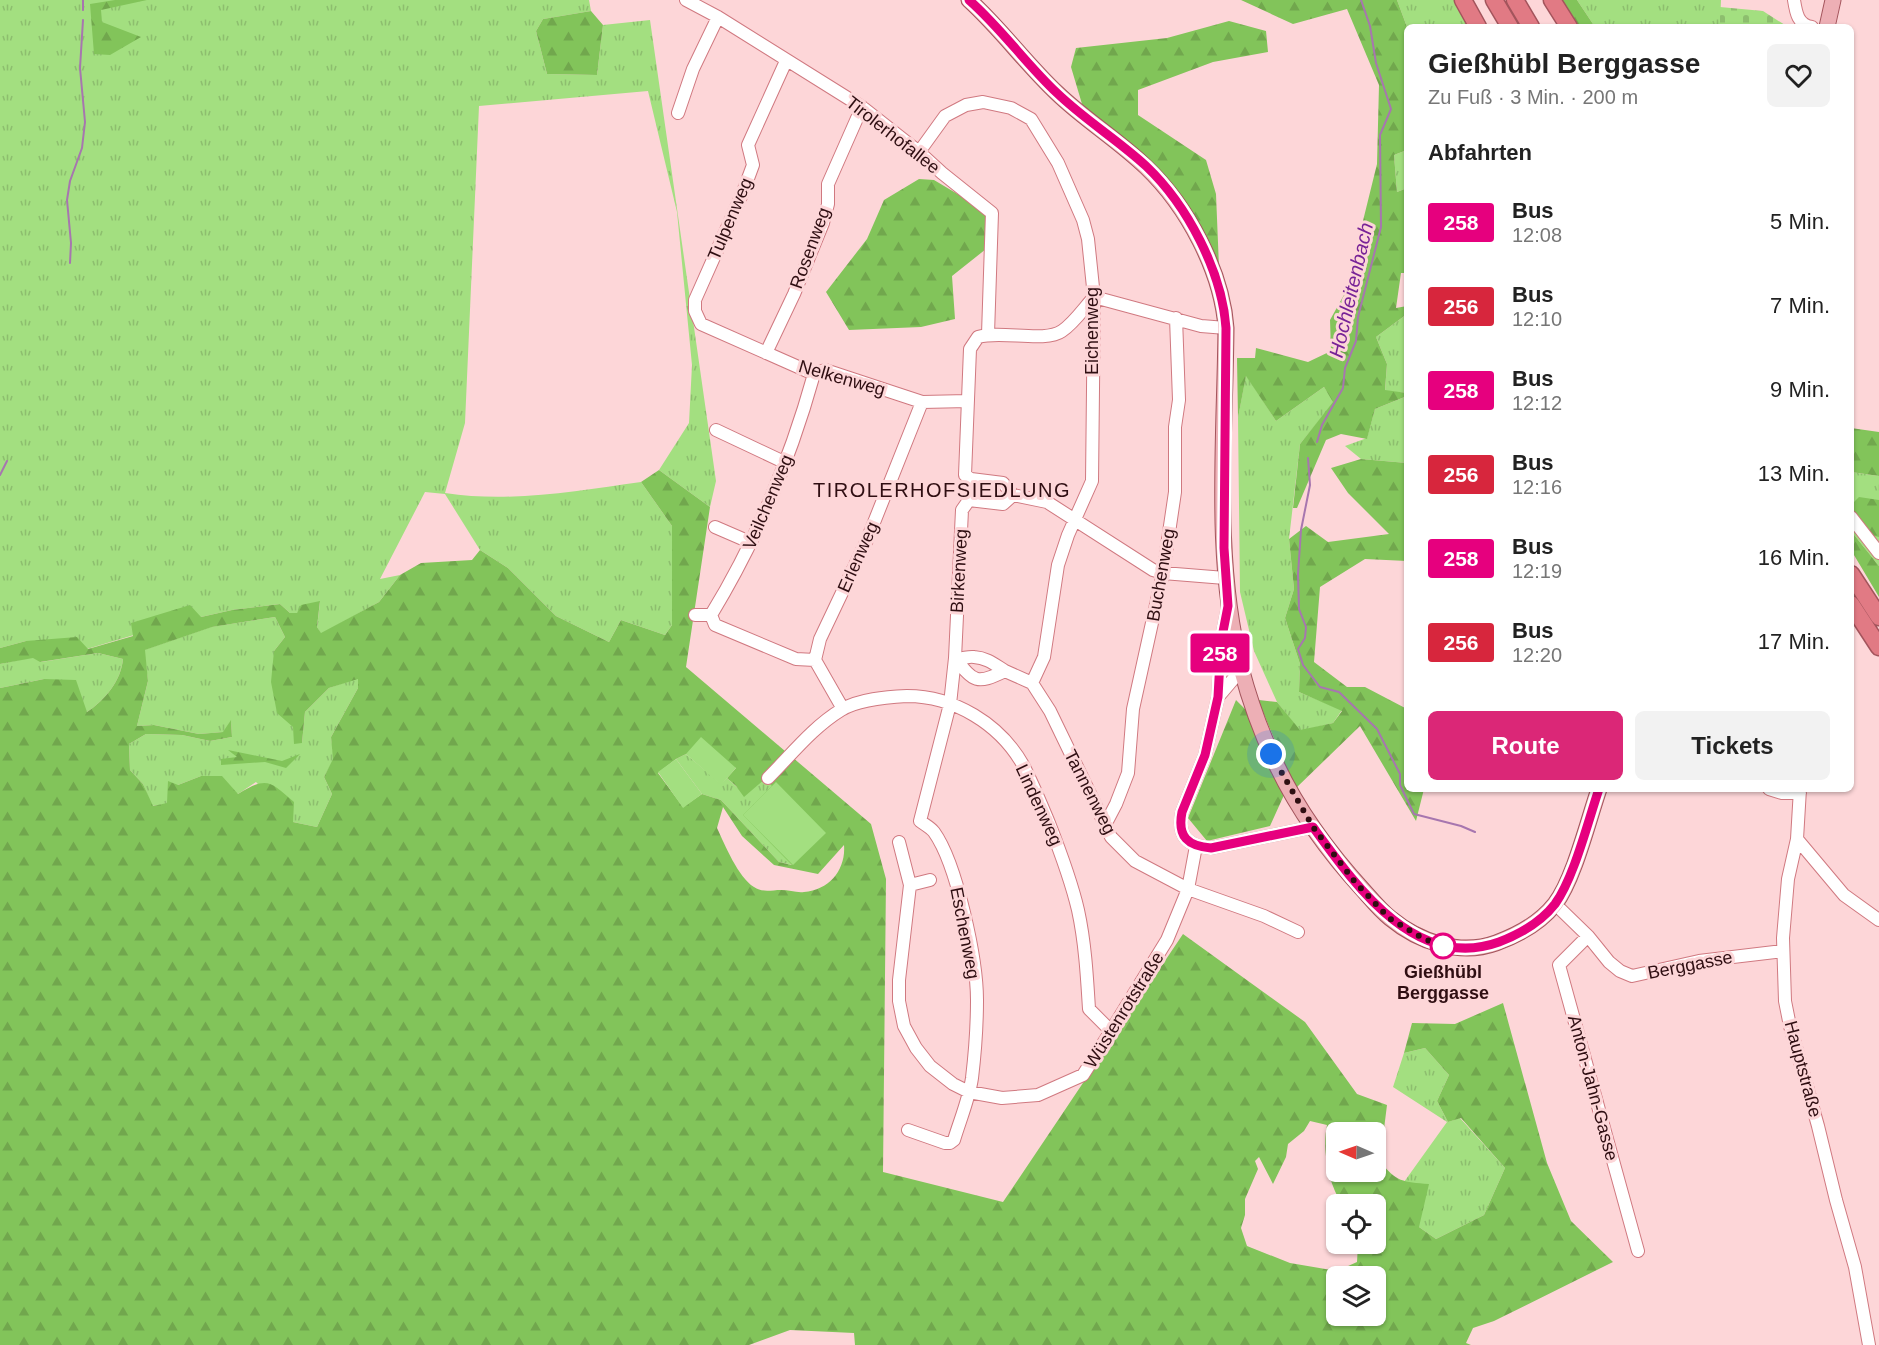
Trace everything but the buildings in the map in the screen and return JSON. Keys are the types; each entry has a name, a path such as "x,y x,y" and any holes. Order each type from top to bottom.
{"highway":[{"path":"1463,0 1476,24"},
{"path":"1494,0 1508,24"},
{"path":"1515,0 1529,24"},
{"path":"1552,0 1567,24"},
{"path":"1854,579 1879,617"},
{"path":"1854,609 1879,647"}],"main road":[{"path":"969,0 1058,95 1145,166 1164,185 1179,205 1211,266 1222,301 1226,328 1225,578 1228,606 1241,670 1254,710 1278,769 1313,827 1355,882 1389,918 1424,939 1443,946 1483,948 1521,933 1555,904 1570,874 1598,792"},
{"path":"1828,24 1833,0"}],"street":[{"name":"Tirolerhofallee","path":"686,0 718,17 862,108 992,213 988,334"},
{"path":"1794,0 1798,19 1804,24"},
{"path":"678,112 693,69 718,17"},
{"name":"Tulpenweg","path":"695,311 695,300 753,165 748,145 786,61"},
{"name":"Eichenweg","path":"919,152 945,116 966,105 983,102 1011,108 1031,119 1058,163 1083,220 1088,238 1094,297 1092,481 1068,535 1058,565 1044,657 1032,683"},
{"name":"Rosenweg","path":"766,353 794,294 823,223 828,204 828,184 862,108"},
{"path":"988,334 1050,336 1061,331 1094,297 1201,326 1226,328"},
{"name":"Nelkenweg","path":"695,311 701,324 705,327 814,374 825,370 922,402 969,401"},
{"name":"Buchenweg","path":"1105,825 1128,773 1133,709 1163,573 1175,492 1175,427 1179,400 1176,318"},
{"name":"Birkenweg","path":"920,821 950,704 955,658 962,510 969,500 971,478 965,475 970,349 978,337 988,334"},
{"name":"Veilchenweg","path":"713,620 752,543 786,463 814,374"},
{"name":"Erlenweg","path":"814,660 820,639 867,540 922,402"},
{"path":"716,430 786,463"},
{"path":"971,478 1003,483 1013,495 1047,502 1153,570 1163,573 1225,578"},
{"path":"969,500 1003,504 1013,495"},
{"path":"1854,521 1879,553"},
{"path":"715,527 752,543"},
{"path":"1228,606 1221,642 1218,697 1205,755 1180,820 1185,837 1196,846 1211,848 1313,827"},
{"path":"695,615 713,620 796,659 814,660 843,709"},
{"path":"955,658 962,660 971,656 991,660 1005,671 1032,683"},
{"path":"955,658 969,676 986,680 1005,671"},
{"path":"1218,697 1241,670"},
{"name":"Tannenweg","path":"1032,683 1050,711 1110,837 1135,861 1188,889 1264,916 1298,932"},
{"name":"Lindenweg","path":"768,778 818,727 843,709 881,697 924,696 971,712 996,732 1022,763 1036,791 1058,845 1078,910 1089,1009 1111,1030"},
{"name":"Hauptstraße","path":"1800,792 1797,839 1788,879 1783,951 1785,992 1790,1026 1855,1267 1869,1345"},
{"name":"Eschenweg","path":"908,1130 945,1143 954,1140 969,1092 977,1000 974,965 952,873 940,842 932,830 920,821"},
{"path":"1797,839 1844,895 1879,920"},
{"name":"Wüstenrotstraße","path":"899,842 910,885 899,980 899,1001 904,1026 930,1066 953,1084 969,1092 1002,1098 1038,1095 1083,1075 1167,940 1188,889 1196,846"},
{"path":"910,885 930,880"},
{"name":"Berggasse","path":"1555,904 1588,936 1609,962 1620,971 1632,976 1700,961 1783,951"},
{"name":"Anton-Jahn-Gasse","path":"1588,936 1559,965 1638,1251"}],"green space":[{"path":"0,0 589,0 591,11 543,19 536,31 547,74 597,75 603,25 650,20 716,481 710,507 659,470 689,423 692,365 677,212 648,91 479,106 465,423 445,493 469,496 519,496 641,482 672,526 672,625 665,635 621,620 609,642 556,616 508,568 480,550 445,494 425,492 380,579 400,575 379,602 321,634 317,627 320,602 297,613 290,613 280,604 232,610 201,617 132,623 134,635 87,649 26,641 0,648"},
{"path":"115,0 147,0 101,10 102,22 141,37 110,55 94,54 90,4"},
{"path":"1241,0 1397,0 1406,24 1404,24 1404,151 1394,155 1397,192 1404,189 1404,273 1401,273 1396,308 1404,307 1404,316 1376,337 1387,364 1385,390 1404,393 1404,397 1375,409 1367,439 1341,434 1326,440 1297,508 1293,508 1300,444 1333,402 1324,387 1276,421 1246,376 1238,418 1237,358 1255,358 1256,348 1308,362 1331,351 1330,320 1360,266 1358,241 1377,164 1379,85 1347,9 1293,24"},
{"path":"1397,0 1456,0 1469,24 1406,24"},
{"path":"1560,0 1577,0 1593,24 1574,24"},
{"path":"1577,0 1721,0 1720,24 1593,24"},
{"path":"1720,7 1763,11 1783,24 1720,24"},
{"path":"591,11 603,25 597,75 547,74 536,31 543,19"},
{"path":"1229,21 1266,31 1268,52 1213,62 1138,90 1138,115 1206,160 1216,194 1219,267 1184,199 1082,104 1071,67 1076,48 1167,38"},
{"path":"1404,151 1404,189 1397,192 1394,155"},
{"path":"919,179 934,180 976,205 989,218 986,249 952,276 955,319 921,327 849,330 826,292 867,239 884,200"},
{"path":"1404,316 1404,393 1385,391 1387,364 1376,337"},
{"path":"1246,375 1276,421 1324,387 1334,402 1300,444 1289,539 1294,589 1285,618 1300,664 1299,692 1342,710 1333,723 1300,731 1277,702 1254,651 1240,592 1238,418"},
{"path":"1404,397 1404,463 1361,459 1345,446 1367,438 1375,409"},
{"path":"1854,428 1879,432 1879,476 1854,472"},
{"path":"1361,459 1404,463 1404,561 1365,559 1320,587 1314,662 1347,687 1365,687 1404,707 1404,792 1423,792 1416,821 1360,726 1295,789 1258,700 1277,702 1300,730 1333,723 1342,711 1299,692 1300,664 1285,618 1294,589 1289,539 1306,526 1328,542 1389,534 1348,493 1331,468"},
{"path":"659,470 710,507 686,667 871,824 886,879 883,1172 1003,1202 1183,934 1305,1022 1357,1094 1387,1105 1385,1122 1326,1122 1326,1125 1310,1121 1304,1131 1288,1144 1286,1157 1273,1184 1259,1157 1255,1161 1258,1169 1245,1199 1245,1215 1241,1228 1247,1246 1290,1263 1326,1269 1326,1326 1386,1326 1386,1266 1348,1266 1357,1262 1357,1254 1386,1254 1386,1194 1336,1194 1332,1182 1386,1182 1386,1168 1401,1180 1429,1184 1419,1227 1436,1239 1484,1215 1505,1168 1461,1118 1448,1122 1437,1101 1449,1075 1425,1048 1404,1053 1412,1023 1455,1024 1503,1003 1547,1163 1571,1221 1613,1262 1494,1321 1473,1328 1466,1343 1471,1345 855,1345 854,1333 790,1330 749,1345 0,1345 0,688 44,679 76,680 87,712 111,689 119,675 123,659 98,653 40,662 33,658 0,664 0,648 26,641 77,637 88,649 133,636 131,623 190,605 201,617 232,610 280,604 290,613 297,613 301,605 320,601 317,627 321,633 379,602 400,575 421,563 472,560 480,550 508,568 556,616 609,642 621,620 665,635 672,625 672,526 641,482","holes":["275,617 285,637 274,651 271,682 277,713 293,727 294,744 302,743 305,712 329,688 358,679 358,688 331,737 333,759 324,777 332,794 317,827 293,822 294,802 273,785 262,783 238,794 222,776 201,776 178,785 168,781 167,803 153,806 143,784 130,770 129,744 146,734 182,735 210,741 232,737 231,720 223,732 199,734 154,725 137,726 148,681 145,650 212,627","686,754 736,768 727,778 744,797 765,779 772,786 743,815 792,865 779,862 721,800 702,794 683,807 658,773","723,807 742,836 774,865 818,874 844,845 844,854 839,870 829,883 822,887 801,892 764,891 754,887 743,876 732,860 717,828"]},
{"path":"1854,472 1879,476 1879,566 1854,535"},
{"path":"1859,497 1879,500 1879,537 1869,535 1854,514 1854,502"},
{"path":"1854,535 1879,566 1879,597 1854,555"},
{"path":"275,617 285,637 274,651 293,726 302,743 305,712 329,688 358,678 358,688 331,737 334,759 324,777 332,794 317,827 293,822 256,782 238,794 201,776 178,785 167,804 152,806 143,784 130,770 129,744 146,734 182,735 210,741 232,737 231,721 224,732 199,734 154,725 137,726 148,681 144,650 211,627"},
{"path":"98,653 123,659 122,667 111,689 87,712 44,679 0,688 0,664 33,657 41,662"},
{"path":"1236,700 1247,711 1284,795 1270,826 1207,841 1188,818"},
{"path":"701,737 736,768 721,785 686,754"},
{"path":"228,750 282,761 300,754 286,768 265,762 221,765 221,759 237,757"},
{"path":"686,754 721,784 727,778 742,792 765,779 773,786 793,865 779,862 721,800 702,794 676,759"},
{"path":"676,759 702,794 683,808 658,772"},
{"path":"776,782 826,833 793,865 743,815"},
{"path":"1425,1048 1449,1075 1437,1101 1448,1122 1460,1118 1505,1168 1484,1215 1436,1239 1419,1227 1404,1182 1447,1122 1393,1087 1404,1053"}],"waterway":[{"path":"83,0 83,10"},
{"name":"Hochleitenbach","path":"1317,442 1322,425 1343,388 1345,368 1356,341 1358,317 1381,227 1380,135 1391,109 1376,63 1370,26 1361,0"},
{"path":"70,263 71,243 67,200 70,181 82,148 85,122 80,68 83,20"},
{"name":"Hochleitenbach","path":"1308,458 1310,485 1301,530 1298,574 1299,609 1306,627 1305,638 1298,649 1303,665 1320,687 1339,692 1377,729 1400,774 1400,785 1414,814 1475,832"},
{"path":"0,475 7,461"}],"bus line":[{"name":"258","path":"969,0 1058,95 1145,166 1164,185 1179,205 1196,236 1211,266 1222,301 1226,328 1224,548 1228,606 1219,657 1218,697 1205,755 1180,820 1185,837 1196,846 1211,848 1313,827 1355,882 1389,918 1400,926 1443,946 1483,948 1521,933 1555,904 1570,874 1598,792"}],"place":[{"name":"Gießhübl Berggasse","path":"1443,946"}],"district":[{"name":"TIROLERHOFSIEDLUNG","path":"942,490"}],"route":[{"path":"1271,754 1313,827 1355,882 1389,918 1424,939 1443,946"}]}
